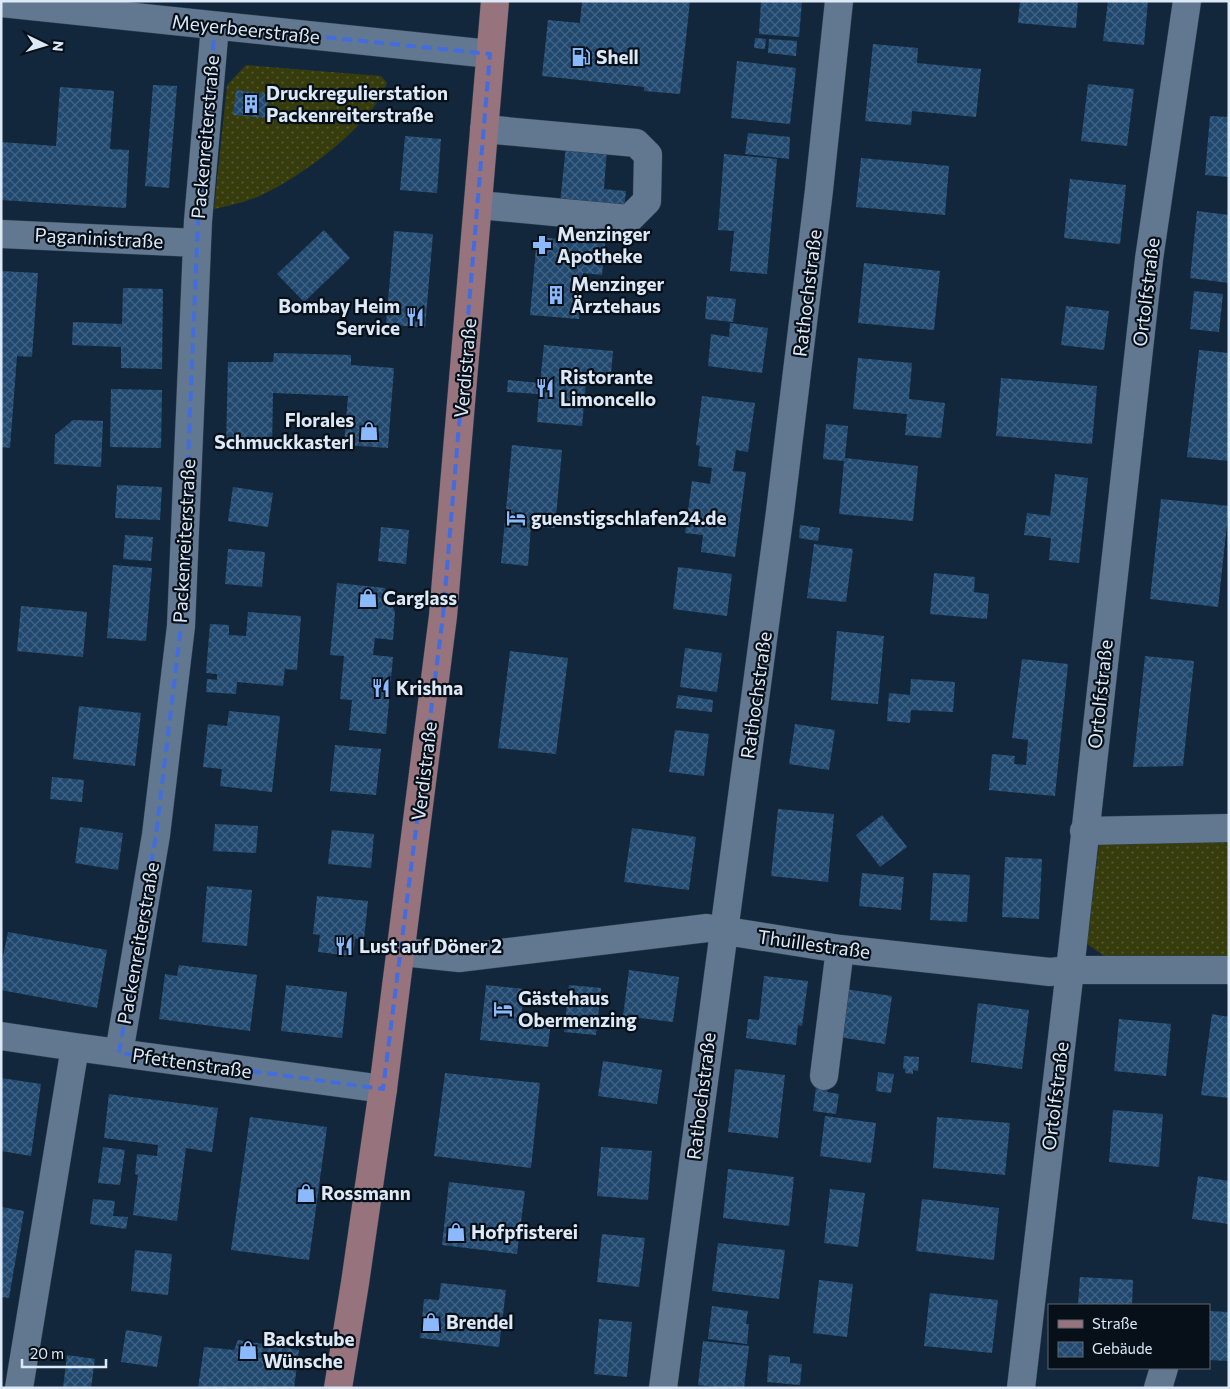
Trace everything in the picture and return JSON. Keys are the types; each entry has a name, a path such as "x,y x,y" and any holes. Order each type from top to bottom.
{"main road":[{"name":"Verdistraße","path":"338,1388 355,1283 402,952 443,616 490,54 497,3"}],"street":[{"name":"Rathochstraße","path":"663,1388 780,512 818,200 839,1"},
{"name":"Ortolfstraße","path":"1021,1388 1070,970 1149,259 1187,1"},
{"name":"Meyerbeerstraße","path":"1,4 490,54"},
{"name":"Packenreiterstraße","path":"119,1053 156,835 181,626 197,242 214,26"},
{"path":"478,206 629,219 647,201 648,155 636,143 484,129"},
{"name":"Paganinistraße","path":"1,234 197,242"},
{"path":"1084,831 1229,828"},
{"name":"Thuillestraße","path":"402,952 458,958 707,928 840,949 1050,972 1070,970 1229,970"},
{"path":"824,1076 840,949"},
{"name":"Pfettenstraße","path":"1,1036 383,1089"},
{"path":"19,1388 75,1047"},
{"path":"1158,1388 1164,1369"}],"highlighted area":[{"path":"215,26 490,54 443,616 383,1089 119,1053 156,835 181,626 198,221"}],"green space":[{"path":"246,65 381,76 387,83 379,99 353,131 318,160 266,193 247,201 214,209 227,85"},
{"path":"1229,842 1229,957 1107,958 1087,944 1099,845"}],"building":[{"path":"582,1 690,1 680,94 644,91 644,87 542,76 548,20 580,23"},
{"path":"761,1 802,1 799,37 759,34"},
{"path":"1020,1 1078,1 1076,28 1018,23"},
{"path":"1108,1 1148,1 1144,45 1103,41"},
{"path":"755,38 766,39 765,49 754,48"},
{"path":"769,39 797,41 796,56 768,53"},
{"path":"873,44 918,48 917,63 981,69 976,117 912,111 911,125 865,121"},
{"path":"737,61 796,68 790,124 731,118"},
{"path":"1088,84 1134,89 1127,146 1081,141"},
{"path":"153,85 177,86 169,188 145,186"},
{"path":"60,87 114,91 110,149 129,150 126,208 1,200 1,142 56,146"},
{"name":"Druckregulierstation Packenreiterstraße","path":"236,90 269,94 267,118 233,115"},
{"path":"1210,116 1229,117 1229,177 1205,175"},
{"path":"748,133 790,137 789,159 745,154"},
{"path":"405,136 441,139 437,193 400,190"},
{"path":"566,145 607,149 604,189 626,191 624,210 560,204"},
{"path":"724,154 777,159 767,274 730,271 734,231 718,230"},
{"path":"861,158 949,166 945,215 856,207"},
{"path":"1070,179 1126,185 1120,244 1064,238"},
{"path":"1197,211 1229,215 1229,283 1190,278"},
{"path":"324,230 350,258 304,302 277,274"},
{"path":"394,231 433,234 425,328 386,324"},
{"name":"Menzinger Ärztehaus","path":"537,237 605,243 602,275 583,273 579,319 530,315"},
{"path":"864,263 940,271 934,330 858,323"},
{"path":"1,271 38,273 32,357 17,356 10,448 1,447"},
{"path":"123,288 163,289 162,369 121,368 121,347 72,345 73,322 122,324"},
{"path":"1194,291 1223,294 1219,332 1190,329"},
{"path":"707,296 736,299 733,322 705,319"},
{"path":"1066,306 1109,311 1104,350 1061,345"},
{"path":"730,323 768,328 762,373 708,366 711,334 729,337"},
{"path":"544,345 613,351 610,385 586,383 582,426 537,422 539,394 507,392 508,380 540,383"},
{"path":"1199,350 1229,353 1229,461 1187,457"},
{"path":"274,353 351,355 351,365 394,368 388,448 344,445 348,396 273,393 272,448 226,448 228,362 273,362"},
{"path":"858,358 912,363 909,399 945,403 941,438 905,435 907,414 853,409"},
{"path":"1001,378 1097,386 1092,444 996,436"},
{"path":"111,389 162,390 161,448 110,447"},
{"path":"702,396 755,403 748,452 736,450 733,471 746,472 735,557 701,552 703,535 685,533 692,481 710,484 712,468 698,466 700,446 696,445"},
{"path":"73,420 103,421 101,467 54,464 55,435"},
{"path":"826,424 848,426 845,458 918,466 913,521 839,514 844,461 823,459"},
{"path":"512,445 562,450 555,528 531,526 528,566 501,563"},
{"path":"1055,474 1088,478 1079,563 1049,560 1051,538 1024,535 1027,513 1050,516"},
{"path":"117,485 162,487 160,520 115,518"},
{"path":"233,487 273,493 268,527 228,521"},
{"path":"1161,499 1229,506 1218,607 1150,599"},
{"path":"800,525 820,528 818,541 799,538"},
{"path":"381,527 409,530 406,564 378,561"},
{"path":"125,535 153,537 151,561 123,559"},
{"path":"814,544 853,549 846,602 807,598"},
{"path":"228,549 265,552 262,587 225,584"},
{"path":"113,565 152,568 146,641 107,638"},
{"path":"678,567 732,574 727,616 673,609"},
{"path":"934,573 975,577 974,592 989,594 987,619 930,614"},
{"path":"337,583 385,588 395,612 393,640 375,638 373,655 393,657 386,734 349,730 352,700 340,699 344,656 330,655"},
{"path":"21,606 87,612 83,657 17,651"},
{"path":"248,612 301,616 297,670 285,669 283,686 237,682 236,694 206,692 207,679 217,680 217,674 206,673 210,624 229,625 229,635 246,636"},
{"path":"837,631 884,636 878,704 831,700"},
{"path":"685,648 722,653 717,692 680,687"},
{"path":"510,651 568,658 556,754 498,748"},
{"path":"1145,656 1194,661 1183,766 1133,767"},
{"path":"1022,659 1068,664 1055,796 989,790 992,754 1015,756 1014,764 1026,765 1028,740 1012,738"},
{"path":"911,679 955,682 953,712 911,710 910,723 887,721 889,693 910,695"},
{"path":"678,695 713,700 712,712 676,708"},
{"path":"79,706 141,713 135,766 73,759"},
{"path":"229,711 280,716 272,792 220,786 222,769 203,767 208,724 227,726"},
{"path":"795,724 835,730 829,770 789,764"},
{"path":"675,730 709,734 704,776 669,772"},
{"path":"335,745 381,749 376,795 330,791"},
{"path":"52,777 84,780 82,802 50,799"},
{"path":"778,809 834,814 828,882 771,876"},
{"path":"882,815 907,847 880,867 856,835"},
{"path":"215,824 258,826 256,853 213,851"},
{"path":"80,827 123,833 118,870 75,863"},
{"path":"632,828 696,837 689,890 624,882"},
{"path":"332,830 374,834 371,868 328,864"},
{"path":"1005,857 1042,859 1039,919 1002,917"},
{"path":"862,873 904,877 901,910 859,906"},
{"path":"933,873 970,875 967,922 930,920"},
{"path":"207,886 252,890 247,946 202,942"},
{"path":"317,896 368,901 364,939 355,939 353,956 318,952 320,935 313,934"},
{"path":"8,932 107,950 97,1008 1,990 1,966"},
{"path":"179,965 257,975 250,1031 159,1019 165,974 177,976"},
{"path":"629,970 679,977 673,1022 623,1016"},
{"path":"764,976 808,981 802,1026 798,1025 796,1045 746,1038 748,1019 759,1020"},
{"path":"286,985 347,992 342,1038 281,1031"},
{"path":"486,985 524,989 521,1019 551,1022 548,1047 480,1040"},
{"path":"569,985 601,988 596,1035 564,1032"},
{"path":"845,989 892,996 885,1044 838,1037"},
{"path":"978,1003 1029,1010 1022,1069 971,1062"},
{"path":"1212,1014 1229,1017 1229,1098 1201,1095"},
{"path":"1119,1019 1171,1024 1166,1076 1114,1071"},
{"path":"904,1056 919,1057 918,1071 913,1070 913,1074 905,1073 905,1069 903,1069"},
{"path":"603,1061 662,1070 657,1104 598,1096"},
{"path":"735,1069 785,1075 778,1138 728,1132"},
{"path":"878,1072 894,1074 891,1093 876,1091"},
{"path":"445,1073 540,1083 531,1168 434,1156"},
{"path":"1,1078 41,1084 31,1156 1,1151"},
{"path":"816,1087 828,1088 827,1092 839,1094 836,1114 813,1111"},
{"path":"109,1094 218,1108 212,1152 186,1148 177,1221 133,1215 138,1175 135,1174 137,1154 157,1156 158,1145 104,1138"},
{"path":"1113,1110 1163,1114 1159,1167 1109,1162"},
{"path":"825,1116 876,1123 871,1163 820,1156"},
{"path":"250,1117 327,1127 309,1260 231,1250"},
{"path":"937,1117 1010,1123 1005,1175 933,1168"},
{"path":"103,1147 125,1150 120,1185 98,1183"},
{"path":"601,1147 652,1151 648,1200 597,1196"},
{"path":"728,1169 794,1177 789,1226 723,1218"},
{"path":"1198,1176 1229,1181 1229,1224 1192,1219"},
{"path":"449,1182 525,1191 517,1254 442,1245"},
{"path":"830,1189 865,1193 858,1247 824,1243"},
{"path":"93,1199 115,1201 113,1216 128,1217 126,1229 90,1224"},
{"path":"922,1199 999,1208 994,1260 916,1251"},
{"path":"1,1207 24,1211 9,1298 1,1297"},
{"path":"602,1234 645,1238 639,1287 597,1282"},
{"path":"718,1243 785,1250 779,1299 712,1291"},
{"path":"135,1250 172,1254 168,1295 131,1291"},
{"path":"1080,1277 1133,1280 1132,1304 1078,1304"},
{"path":"819,1280 853,1284 847,1337 813,1333"},
{"path":"441,1283 506,1290 499,1347 420,1338 424,1299 439,1300"},
{"path":"930,1293 998,1300 992,1353 924,1346"},
{"path":"712,1306 748,1311 746,1324 749,1324 747,1344 708,1339"},
{"path":"1210,1311 1229,1312 1229,1361 1210,1360"},
{"path":"599,1319 632,1322 627,1377 594,1374"},
{"path":"126,1330 162,1336 157,1367 121,1362"},
{"path":"238,1340 299,1350 294,1388 198,1388 204,1347 234,1350"},
{"path":"703,1341 749,1346 744,1388 698,1385"},
{"path":"67,1355 95,1359 91,1388 63,1388"},
{"path":"769,1355 790,1357 790,1363 802,1364 800,1385 767,1382"}],"place":[{"name":"Shell","path":"581,57"},
{"name":"Druckregulierstation Packenreiterstraße","path":"251,104"},
{"name":"Menzinger Apotheke","path":"542,245"},
{"name":"Menzinger Ärztehaus","path":"556,295"},
{"name":"Bombay Heim Service","path":"415,317"},
{"name":"Ristorante Limoncello","path":"545,388"},
{"name":"Florales Schmuckkasterl","path":"369,431"},
{"name":"guenstigschlafen24.de","path":"516,518"},
{"name":"Carglass","path":"368,598"},
{"name":"Krishna","path":"381,688"},
{"name":"Lust auf Döner 2","path":"344,946"},
{"name":"Gästehaus Obermenzing","path":"503,1009"},
{"name":"Rossmann","path":"306,1193"},
{"name":"Hofpfisterei","path":"456,1232"},
{"name":"Brendel","path":"431,1322"},
{"name":"Backstube Wünsche","path":"248,1350"}]}
